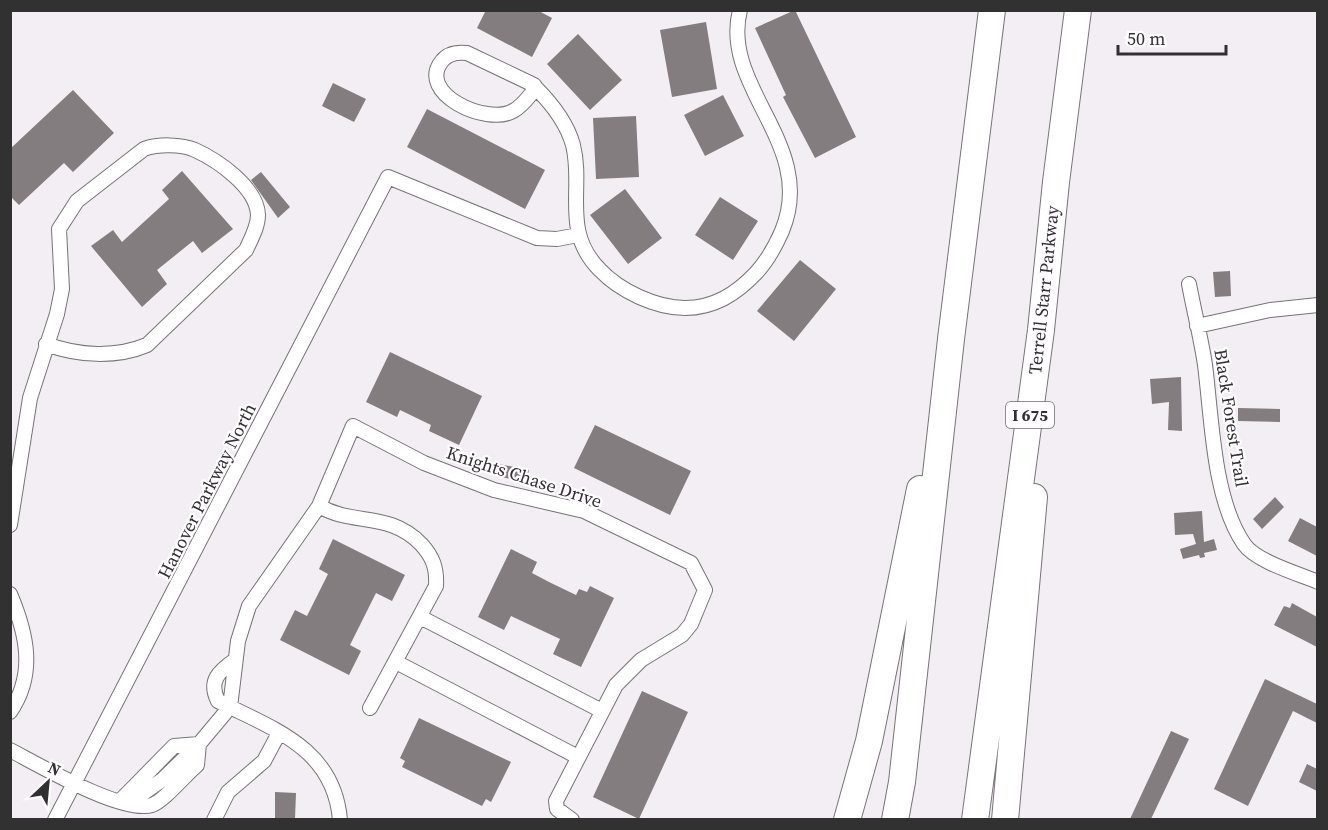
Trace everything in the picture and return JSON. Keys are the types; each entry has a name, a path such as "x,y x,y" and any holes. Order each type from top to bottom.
{"highway":[{"path":"895,819 903,782 951,339 992,10"},
{"name":"Terrell Starr Parkway","path":"975,819 1041,330 1056,182 1078,10"},
{"path":"1005,819 1032,547 1041,330"},
{"path":"847,819 868,741 951,339"}],"street":[{"path":"536,88 513,111 490,116 460,105 442,92 436,78 436,68 444,57 457,52 467,53 536,88 552,104 573,144 578,235 584,250 599,269 616,284 671,308 709,306 745,285 773,252 788,215 791,187 788,167 778,137 743,62 736,26 741,10"},
{"path":"10,525 30,398 46,344 57,314 62,289 59,229 77,201 144,149 155,145 193,149 230,171 245,186 258,212 253,236 246,250 147,345 134,350 105,354 58,348 46,344"},
{"name":"Hanover Parkway North","path":"55,819 388,177 537,238 557,239 578,235"},
{"name":"Black Forest Trail","path":"1189,284 1227,506 1245,546 1281,568 1317,582"},
{"path":"1197,326 1270,310 1317,305"},
{"name":"Knights Chase Drive","path":"230,707 235,660 242,623 249,606 319,506 352,426 424,463 494,490 584,511 691,563 705,590 691,624 672,643 641,660 616,685 556,801 557,809 572,819"},
{"path":"319,506 397,525 429,552 437,570 436,586 370,708"},
{"path":"10,594 24,634 28,673 10,712"},
{"path":"420,617 602,711"},
{"path":"235,660 219,671 212,690 218,701 307,750 322,766 338,801 340,819"},
{"path":"396,662 578,757"},
{"path":"10,750 74,784 120,801 135,798 166,784 230,707"},
{"path":"214,819 228,792 264,762 279,733"},
{"path":"120,801 174,746 199,744"}],"building":[{"path":"486,10 537,10 552,18 532,57 477,28"},
{"path":"795,10 856,137 815,158 783,97 786,95 755,28"},
{"path":"706,22 717,89 672,97 660,30"},
{"path":"578,34 622,80 590,110 547,64"},
{"path":"333,83 366,99 354,122 322,106"},
{"path":"73,90 114,133 73,172 64,163 19,205 10,196 10,149"},
{"path":"723,95 744,136 705,156 684,115"},
{"path":"427,109 545,170 525,209 407,147"},
{"path":"636,116 639,177 596,179 593,118"},
{"path":"182,171 233,229 202,253 193,241 157,270 167,284 142,307 91,246 113,230 122,242 169,199 162,190"},
{"path":"261,172 290,207 278,218 251,180"},
{"path":"625,189 662,238 628,264 590,215"},
{"path":"720,197 758,221 733,260 695,235"},
{"path":"800,260 836,289 794,341 757,311"},
{"path":"1230,271 1231,296 1215,297 1213,272"},
{"path":"390,352 482,396 459,445 429,431 431,425 400,410 397,417 366,402"},
{"path":"1181,377 1182,431 1168,430 1169,402 1152,404 1150,379"},
{"path":"1238,408 1280,409 1280,422 1238,421"},
{"path":"595,425 691,471 670,515 574,468"},
{"path":"499,464 529,470 526,482 496,476"},
{"path":"1275,497 1284,507 1262,529 1253,519"},
{"path":"1202,511 1204,542 1214,539 1217,550 1204,553 1205,557 1200,558 1199,555 1183,559 1180,549 1196,544 1193,534 1175,535 1174,513"},
{"path":"1300,518 1317,527 1317,556 1288,541"},
{"path":"333,539 405,575 392,601 376,593 350,645 361,651 349,675 280,640 295,610 307,616 328,574 319,569"},
{"path":"511,549 537,562 532,573 576,595 579,589 587,592 590,586 614,598 581,667 553,654 560,639 511,616 504,630 478,617"},
{"path":"1292,603 1317,617 1317,647 1274,625 1284,606 1290,608"},
{"path":"1265,679 1317,704 1317,723 1293,711 1248,806 1214,789"},
{"path":"642,691 688,712 639,819 593,797"},
{"path":"419,718 511,762 491,802 486,799 482,806 402,767 405,761 400,758"},
{"path":"1171,731 1189,739 1151,819 1130,819"},
{"path":"1307,764 1317,769 1317,791 1299,782"},
{"path":"275,792 296,793 295,819 275,819"}]}
